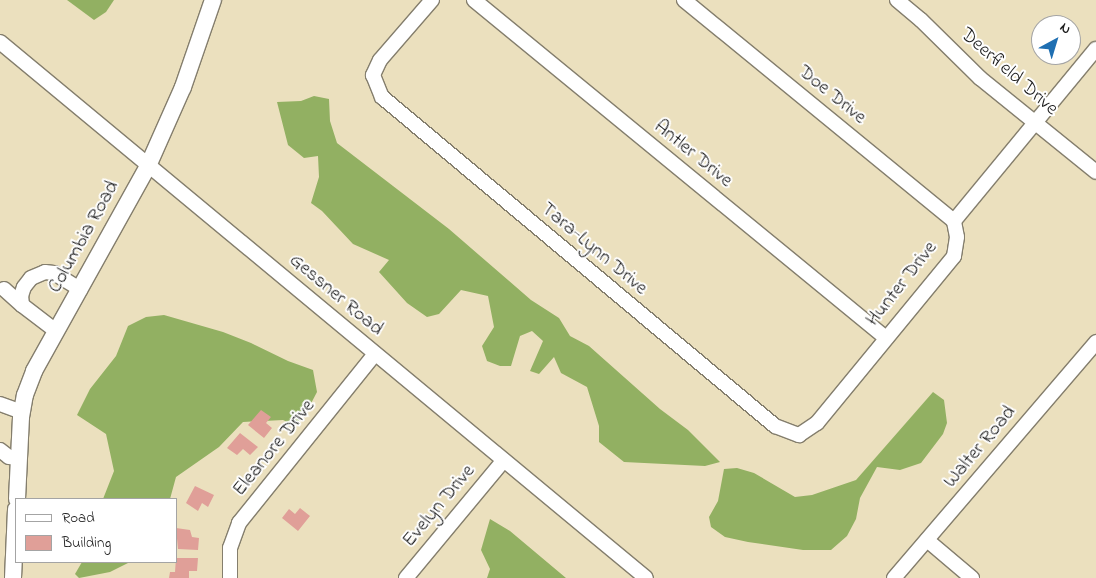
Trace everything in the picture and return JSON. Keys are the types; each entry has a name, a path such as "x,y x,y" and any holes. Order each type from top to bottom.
{"main road":[{"name":"Columbia Road","path":"17,498 22,412 25,395 34,371 148,166 183,87 213,0"},
{"path":"13,578 15,532"}],"street":[{"name":"Tara-Lynn Drive","path":"432,0 380,60 373,75 382,97 775,426 799,435 818,423"},
{"name":"Antler Drive","path":"474,0 886,338"},
{"name":"Doe Drive","path":"684,0 954,221"},
{"name":"Deerfield Drive","path":"897,0 921,20 980,78 1096,172"},
{"name":"Gessner Road","path":"0,42 646,578"},
{"path":"954,221 1096,49"},
{"name":"Hunter Drive","path":"818,423 954,256 957,237 954,221"},
{"path":"22,304 21,296 24,287 31,278 45,272 54,273 80,288"},
{"path":"1,289 22,304 43,323 56,331"},
{"name":"Walter Road","path":"894,578 1096,342"},
{"name":"Eleanore Drive","path":"230,578 230,548 239,523 376,354"},
{"path":"0,404 22,412"},
{"path":"0,450 9,457 19,458"},
{"name":"Evelyn Drive","path":"406,578 504,460"},
{"path":"927,540 972,578"}],"green space":[{"path":"67,0 114,0 106,12 94,20"},
{"path":"314,96 329,99 330,121 337,143 449,229 531,300 559,318 570,336 589,346 660,409 688,430 720,462 705,466 624,462 599,442 599,426 587,387 561,373 554,357 539,374 530,371 543,341 532,331 520,336 511,366 500,366 487,361 482,346 494,327 488,296 461,290 439,314 427,317 407,303 379,272 389,260 353,244 322,211 311,203 319,177 318,156 304,158 288,145 277,102 301,101"},
{"path":"164,315 223,332 313,370 317,392 306,413 294,425 283,420 243,422 219,447 176,477 170,498 103,498 114,471 106,434 77,415 90,389 116,356 128,326 146,317"},
{"path":"933,392 944,400 947,423 943,434 921,463 900,470 877,467 860,498 856,519 847,536 831,550 803,550 748,542 725,537 711,527 709,517 718,501 724,469 737,468 754,473 795,497 812,495 856,480"},
{"path":"490,519 510,531 566,578 487,578 490,569 481,550"},
{"path":"81,563 128,563 110,572 79,578 75,574"}],"building":[{"path":"261,410 271,417 266,423 272,428 264,438 248,425"},
{"path":"240,433 258,447 250,455 243,449 237,455 227,448"},
{"path":"195,486 214,495 208,507 202,503 198,511 186,503"},
{"path":"300,508 310,516 298,531 282,518 289,509 295,514"},
{"path":"178,528 190,530 192,537 199,538 198,550 178,549"},
{"path":"178,558 198,558 197,571 189,571 189,578 169,578 170,572 175,572"}]}
